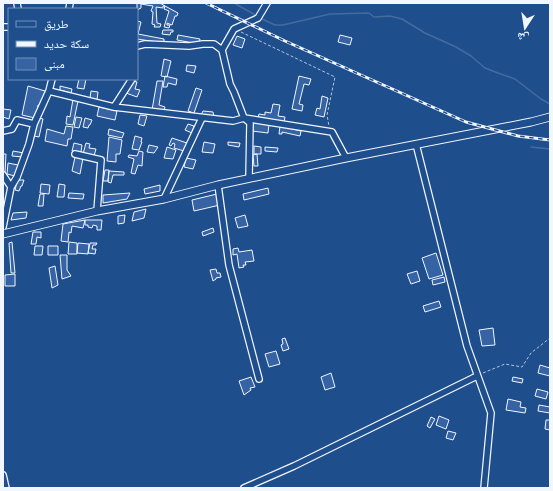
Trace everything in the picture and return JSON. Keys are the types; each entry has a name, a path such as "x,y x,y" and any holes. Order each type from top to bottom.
{"main road":[{"path":"3,234 97,211 164,199 250,178 550,117"}],"street":[{"path":"222,50 234,29 258,17 267,3"},
{"path":"138,46 145,44 173,44 189,46 214,44 222,50 230,84 244,118 250,123 250,178"},
{"path":"3,227 11,187 17,177 29,144 34,124 49,91 52,80"},
{"path":"114,107 131,80"},
{"path":"49,91 114,107 233,121 244,118 332,132 346,158"},
{"path":"164,199 202,118"},
{"path":"3,131 12,129 17,120 34,124"},
{"path":"416,144 466,346 490,413 484,488"},
{"path":"75,154 101,160 97,211"},
{"path":"3,175 11,187"},
{"path":"218,185 229,265 259,379"},
{"path":"244,488 294,466 477,376"},
{"path":"3,475 6,488"}],"path":[{"path":"234,29 336,77 327,115 328,124 332,132"},
{"path":"477,376 505,364 522,367 531,353 550,338"}],"building":[{"path":"137,3 160,3 165,6 163,6 163,8 156,7 157,23 161,24 160,27 154,27 155,25 152,24 153,12 151,11 153,6 141,4 141,8 138,10"},
{"path":"165,6 178,13 177,16 175,16 172,25 167,23 167,25 170,25 169,28 164,27 169,11 164,9"},
{"path":"138,21 141,22 138,34"},
{"path":"163,30 173,30 173,32 171,32 170,35 162,34"},
{"path":"138,34 164,39 164,43 138,39"},
{"path":"178,35 200,39 199,44 177,40"},
{"path":"340,35 352,38 350,45 338,42"},
{"path":"237,36 245,39 242,48 233,45"},
{"path":"164,59 171,61 167,77 161,76"},
{"path":"187,65 196,66 194,73 186,71"},
{"path":"165,76 177,79 176,85 168,83 167,87 163,87"},
{"path":"299,76 311,79 309,85 304,84 299,104 303,105 302,111 292,109"},
{"path":"79,80 86,80 84,89 77,88"},
{"path":"133,81 137,82 135,89 140,90 137,97 126,93 129,85"},
{"path":"157,81 163,81 159,105 165,107 164,112 152,110"},
{"path":"28,86 45,91 41,106 38,105 37,115 35,115 35,118 22,115"},
{"path":"60,86 72,89 71,93 60,90"},
{"path":"196,88 202,90 194,113 188,111"},
{"path":"91,91 98,92 97,100 90,98"},
{"path":"322,96 328,98 324,117 315,115 317,108 320,109"},
{"path":"73,99 78,101 73,125 66,124 67,116 70,117"},
{"path":"273,104 280,105 278,116 285,117 284,122 258,117 259,114 265,115 265,112 271,113"},
{"path":"99,107 117,111 115,120 97,116"},
{"path":"3,109 11,110 9,119 3,117"},
{"path":"203,111 213,112 214,117 201,115"},
{"path":"140,115 147,116 144,126 138,124"},
{"path":"76,117 82,118 79,128 74,127"},
{"path":"39,118 43,119 39,137 34,136"},
{"path":"85,118 92,120 88,128 83,127"},
{"path":"254,122 269,124 268,133 252,131"},
{"path":"188,124 194,126 192,133 185,130"},
{"path":"66,126 73,127 71,139 68,139 67,146 45,141 47,129 64,134"},
{"path":"280,126 301,131 300,136 282,132 282,134 279,134"},
{"path":"109,129 124,133 122,138 108,135"},
{"path":"135,136 142,138 139,150 132,149"},
{"path":"109,137 122,140 120,154 116,154 116,162 107,161"},
{"path":"172,138 187,143 184,151 174,148 175,144 173,143 171,146 169,145"},
{"path":"204,142 215,144 213,153 202,152"},
{"path":"228,142 240,143 239,147 228,145"},
{"path":"74,143 82,145 81,152 72,151"},
{"path":"86,143 90,144 89,148 96,149 94,156 83,154"},
{"path":"149,145 158,147 154,153 147,152"},
{"path":"254,146 261,147 261,154 254,154"},
{"path":"167,147 176,150 173,159 164,158"},
{"path":"265,147 278,148 277,152 265,151"},
{"path":"13,151 24,153 23,157 12,156"},
{"path":"139,151 143,152 142,166 138,165 135,174 131,173 134,159 128,157 129,155 137,156"},
{"path":"3,154 6,154 5,173 3,172"},
{"path":"257,154 258,166 254,166 253,155"},
{"path":"75,157 83,158 80,174 72,171"},
{"path":"186,158 196,160 193,169 184,167"},
{"path":"8,163 18,165 15,176 7,174"},
{"path":"105,170 109,170 108,181 103,181"},
{"path":"109,171 124,172 124,175 113,175 111,183 108,182"},
{"path":"19,180 24,180 19,191 15,190"},
{"path":"41,184 50,185 49,194 40,193"},
{"path":"59,184 65,185 64,197 57,197"},
{"path":"160,185 160,191 145,194 144,189"},
{"path":"268,188 269,194 244,200 243,194"},
{"path":"69,193 84,194 83,199 68,198"},
{"path":"130,193 127,199 103,203 103,195"},
{"path":"40,194 44,194 43,206 38,206"},
{"path":"217,194 220,205 194,211 192,200"},
{"path":"146,209 144,218 132,221 134,212"},
{"path":"27,212 26,218 11,220 13,213"},
{"path":"125,215 124,223 118,224 118,216"},
{"path":"245,215 248,226 238,228 235,218"},
{"path":"85,220 102,220 101,230 97,230 97,226 93,225 92,228 88,227 88,225 85,225"},
{"path":"85,220 83,228 72,226 71,233 69,232 68,242 61,241 63,224"},
{"path":"213,228 214,232 203,236 202,232"},
{"path":"33,232 41,232 41,238 37,237 36,244 31,244"},
{"path":"12,242 15,273 11,273 9,243"},
{"path":"69,242 77,243 77,254 68,254"},
{"path":"78,243 89,244 88,254 77,253"},
{"path":"90,243 97,243 96,245 93,245 92,249 96,249 95,254 88,253"},
{"path":"35,246 43,246 42,255 34,255"},
{"path":"48,246 58,246 58,255 48,255"},
{"path":"238,248 239,252 252,250 254,261 245,262 246,265 243,265 244,267 239,268 237,254 233,255 233,249"},
{"path":"436,253 443,275 429,279 422,258"},
{"path":"60,255 67,255 67,270 71,276 62,279"},
{"path":"55,266 58,285 52,288 49,268"},
{"path":"216,269 217,273 220,273 221,277 216,278 213,281 210,270"},
{"path":"417,271 420,281 411,284 407,274"},
{"path":"15,274 15,286 5,286 5,275"},
{"path":"444,277 445,282 433,285 432,280"},
{"path":"439,301 441,307 425,312 423,306"},
{"path":"493,328 495,345 482,346 479,330"},
{"path":"285,338 289,349 283,351 281,345 283,344 282,339"},
{"path":"276,351 280,364 269,367 265,354"},
{"path":"540,365 550,368 550,376 538,373"},
{"path":"331,373 335,387 325,390 321,377"},
{"path":"251,377 255,387 250,388 251,390 244,395 239,381"},
{"path":"513,377 523,379 522,383 512,381"},
{"path":"537,389 548,392 546,399 535,396"},
{"path":"508,399 521,402 520,407 526,408 525,413 506,410"},
{"path":"539,405 550,407 550,413 538,411"},
{"path":"439,416 449,420 446,429 436,425"},
{"path":"431,417 435,419 430,428 427,426"},
{"path":"546,420 550,420 550,430 545,429"},
{"path":"448,431 456,433 453,440 446,438"}],"waterway":[{"path":"234,3 257,16"},
{"path":"260,18 275,25 283,25 330,14 369,13 374,17 390,16 402,19 425,33 456,47 471,56 485,68 515,79 550,104"},
{"path":"531,147 550,149"}],"railway":[{"path":"206,3 285,41 466,122 518,136 550,140"}]}
